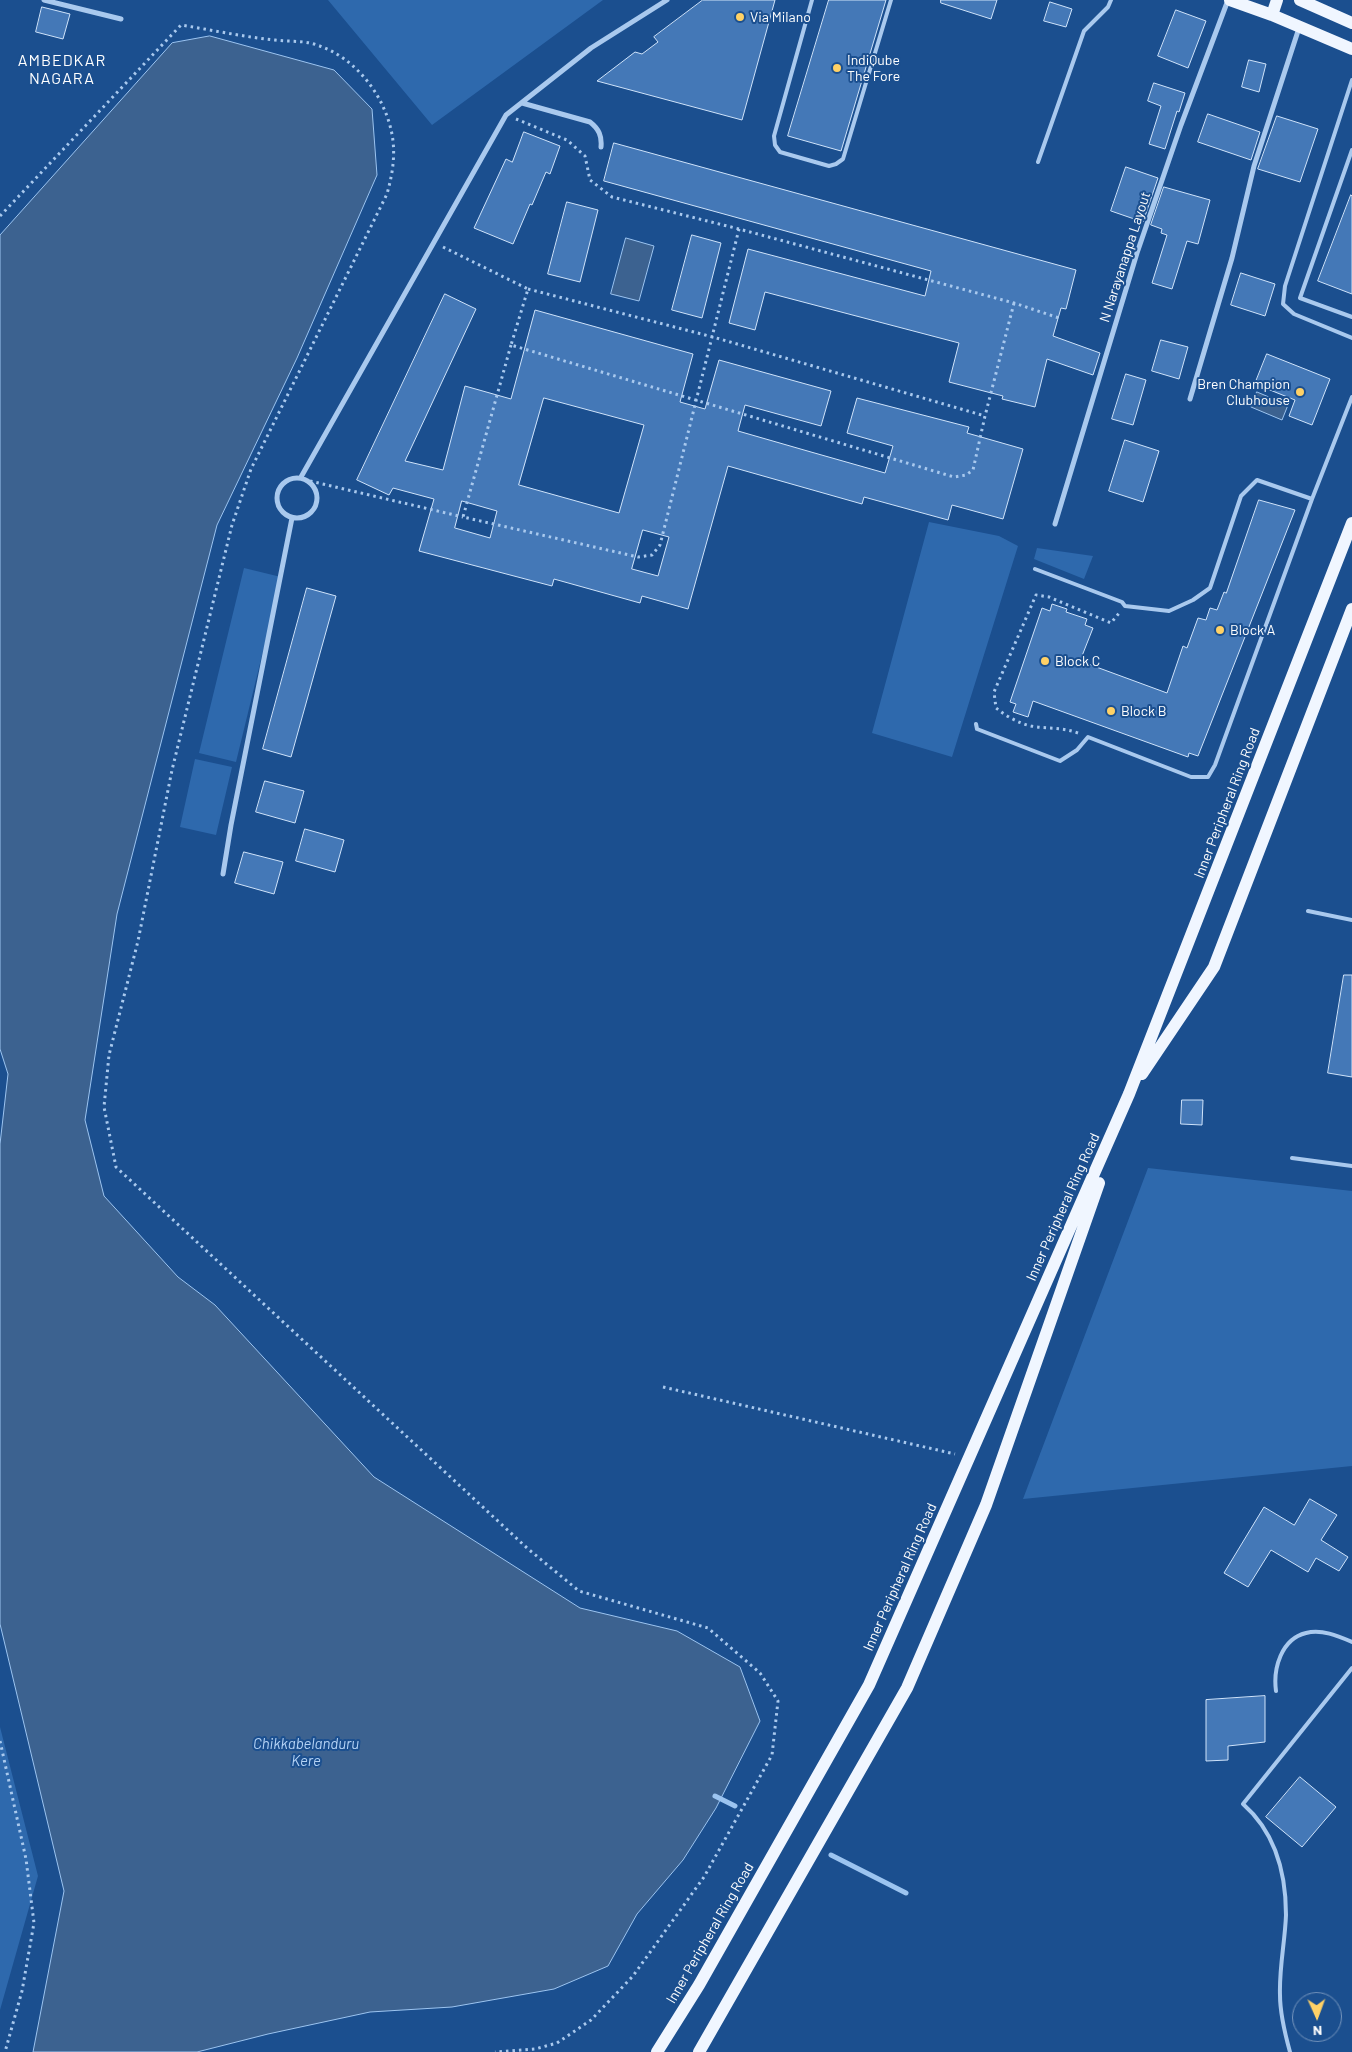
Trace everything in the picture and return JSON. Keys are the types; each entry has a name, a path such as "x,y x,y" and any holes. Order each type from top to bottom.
{"main road":[{"path":"1229,0 1272,15 1352,49"},
{"path":"1272,15 1277,0"},
{"path":"1300,0 1352,23"},
{"name":"Inner Peripheral Ring Road","path":"699,2052 907,1688 986,1505 1129,1094 1352,523"},
{"name":"Inner Peripheral Ring Road","path":"657,2052 699,1985 869,1685 1129,1094 1214,967 1352,609"}],"street":[{"path":"44,0 121,19"},
{"path":"301,477 506,115 591,48 667,0"},
{"name":"N Narayanappa Layout","path":"1055,524 1136,253 1181,125 1229,0"},
{"path":"1190,399 1232,258 1254,166 1299,28"},
{"path":"522,103 590,122 600,134 601,147"},
{"path":"301,477 310,481 318,493 316,507 306,516 292,518 284,514 277,498 279,489 284,482 292,478 301,477"},
{"path":"223,874 231,824 292,518"}],"lane":[{"path":"812,0 774,136 775,145 780,152 829,166 843,159 892,0"},
{"path":"1038,162 1084,31 1108,7 1111,0"},
{"path":"1352,80 1285,286 1283,304 1294,314 1352,338"},
{"path":"1352,150 1300,298 1352,317"},
{"path":"976,724 977,729 1060,761 1077,750 1088,737 1191,777 1208,776 1215,765 1312,499 1352,397"},
{"path":"1035,570 1122,602 1125,606 1169,611 1194,600 1210,588 1241,496 1256,480 1312,499"},
{"path":"1308,911 1352,920"},
{"path":"1292,1158 1352,1166"},
{"path":"1276,1691 1274,1678 1278,1660 1288,1643 1305,1633 1325,1632 1352,1642"},
{"path":"1290,2052 1280,1996 1286,1916 1282,1867 1266,1828 1244,1804 1352,1668"}],"path":[{"path":"0,216 181,26 304,42 330,50 342,57 362,75 379,99 390,126 394,159 388,194 251,469 232,525 172,770 138,941 110,1055 104,1107 116,1167 527,1548 579,1591 708,1628 760,1673 778,1701 772,1755 704,1877 633,1976 590,2020 557,2043 534,2049 495,2052"},
{"path":"506,115 567,140 585,156 590,180 612,197 1014,303 1062,319"},
{"path":"310,481 638,557 652,555 660,545 738,229"},
{"path":"434,242 528,289 712,338 984,416"},
{"path":"463,516 528,289"},
{"path":"511,345 954,476 966,475 973,470 984,416 1014,303"},
{"path":"1088,737 1066,729 1031,726 1005,716 996,708 994,692 1036,595 1049,597 1112,623 1125,606"},
{"path":"663,1387 969,1457"},
{"path":"0,1741 26,1859 34,1923 22,1991 6,2052"}],"shaded area":[{"path":"328,0 603,0 432,125"},
{"path":"929,522 999,536 1018,546 952,757 872,733"},
{"path":"1037,548 1093,556 1084,579 1034,559"},
{"path":"244,568 281,577 236,762 199,753"},
{"path":"195,759 232,767 216,835 180,827"},
{"path":"1148,1168 1352,1191 1352,1466 1023,1499"},
{"path":"0,1727 38,1876 0,2010"}],"water":[{"name":"Chikkabelanduru Kere","path":"210,36 334,70 372,109 377,175 297,358 217,525 117,914 85,1120 104,1196 178,1277 215,1305 374,1477 580,1608 677,1631 740,1667 760,1721 716,1808 683,1860 637,1914 608,1966 554,1989 452,2007 370,2012 268,2034 197,2052 33,2052 64,1891 0,1624 0,1144 8,1074 0,1049 0,235 172,43"},
{"path":"626,238 654,246 639,301 611,294"},
{"path":"1257,392 1288,405 1282,420 1251,407"}],"building":[{"path":"703,0 775,0 742,120 597,81 635,52 642,54 658,42 654,37"},
{"name":"IndiQube The Fore","path":"829,0 886,0 841,151 788,136"},
{"path":"941,0 997,0 991,19 941,3"},
{"path":"1050,2 1072,9 1066,27 1044,21"},
{"path":"42,7 70,14 63,39 36,32"},
{"path":"1176,10 1206,21 1188,68 1158,56"},
{"path":"1249,60 1266,64 1259,92 1242,87"},
{"path":"1154,83 1185,93 1165,149 1149,144 1161,106 1148,101"},
{"path":"1208,114 1260,132 1251,160 1198,142"},
{"path":"1277,116 1318,129 1300,182 1258,169"},
{"path":"524,132 560,146 550,174 546,172 513,244 474,228 506,159 512,162"},
{"path":"614,143 1076,270 1066,309 1061,308 1053,336 1100,353 1093,375 1047,359 1035,407 1002,399 1003,396 949,382 959,343 765,292 755,330 729,323 748,249 925,296 931,271 604,181"},
{"path":"1126,167 1158,178 1143,222 1111,211"},
{"path":"1164,187 1210,200 1198,244 1187,241 1172,289 1152,283 1167,235 1161,233 1162,229 1151,225"},
{"path":"1352,196 1352,294 1318,281"},
{"path":"567,202 598,210 580,282 548,274"},
{"path":"692,235 721,243 702,318 672,310"},
{"path":"1241,273 1275,284 1265,316 1231,305"},
{"path":"445,294 476,309 405,461 443,470 465,386 511,399 535,310 693,354 680,402 705,409 719,360 831,391 821,426 745,405 738,431 811,452 885,473 893,446 847,433 857,398 969,427 967,433 1023,449 1003,519 952,505 948,520 864,497 862,504 728,466 688,609 642,596 640,603 554,579 552,586 419,551 434,499 393,488 389,495 357,480","holes":["544,398 644,425 619,513 519,485","462,501 497,511 490,538 455,528","643,530 669,537 658,576 632,569"]},
{"path":"1161,340 1188,347 1179,379 1152,371"},
{"name":"Bren Champion Clubhouse","path":"1267,354 1330,379 1312,425 1289,416 1295,400 1255,384"},
{"path":"1126,374 1146,380 1133,425 1112,419"},
{"path":"1125,440 1159,451 1143,502 1109,491"},
{"path":"1259,500 1295,510 1198,756 1189,753 1188,757 1033,701 1028,717 1013,712 1016,704 1010,702 1042,608 1050,611 1052,604 1067,609 1066,612 1087,619 1085,625 1093,628 1080,661 1167,693 1183,646 1187,648 1198,618 1206,620 1210,608 1217,610 1224,592 1226,593"},
{"path":"307,588 336,596 291,757 263,749"},
{"path":"265,781 304,791 295,823 256,812"},
{"path":"305,829 344,840 335,872 296,861"},
{"path":"244,852 283,862 274,894 235,883"},
{"path":"1344,975 1352,975 1352,1077 1328,1073"},
{"path":"1182,1100 1203,1100 1202,1125 1181,1124"},
{"path":"1310,1499 1337,1515 1321,1540 1348,1557 1339,1571 1316,1558 1308,1572 1271,1550 1248,1587 1224,1573 1264,1507 1294,1525"},
{"path":"1265,1696 1265,1742 1228,1746 1228,1760 1206,1761 1206,1700"},
{"path":"1300,1777 1336,1807 1302,1847 1266,1817"}],"waterway":[{"path":"715,1796 735,1806"},
{"path":"831,1855 906,1893"}],"place":[{"name":"Via Milano","path":"740,17"},
{"name":"IndiQube The Fore","path":"837,68"},
{"name":"Bren Champion Clubhouse","path":"1300,392"},
{"name":"Block A","path":"1220,630"},
{"name":"Block C","path":"1045,661"},
{"name":"Block B","path":"1111,711"}],"district":[{"name":"AMBEDKAR NAGARA","path":"62,70"}]}
